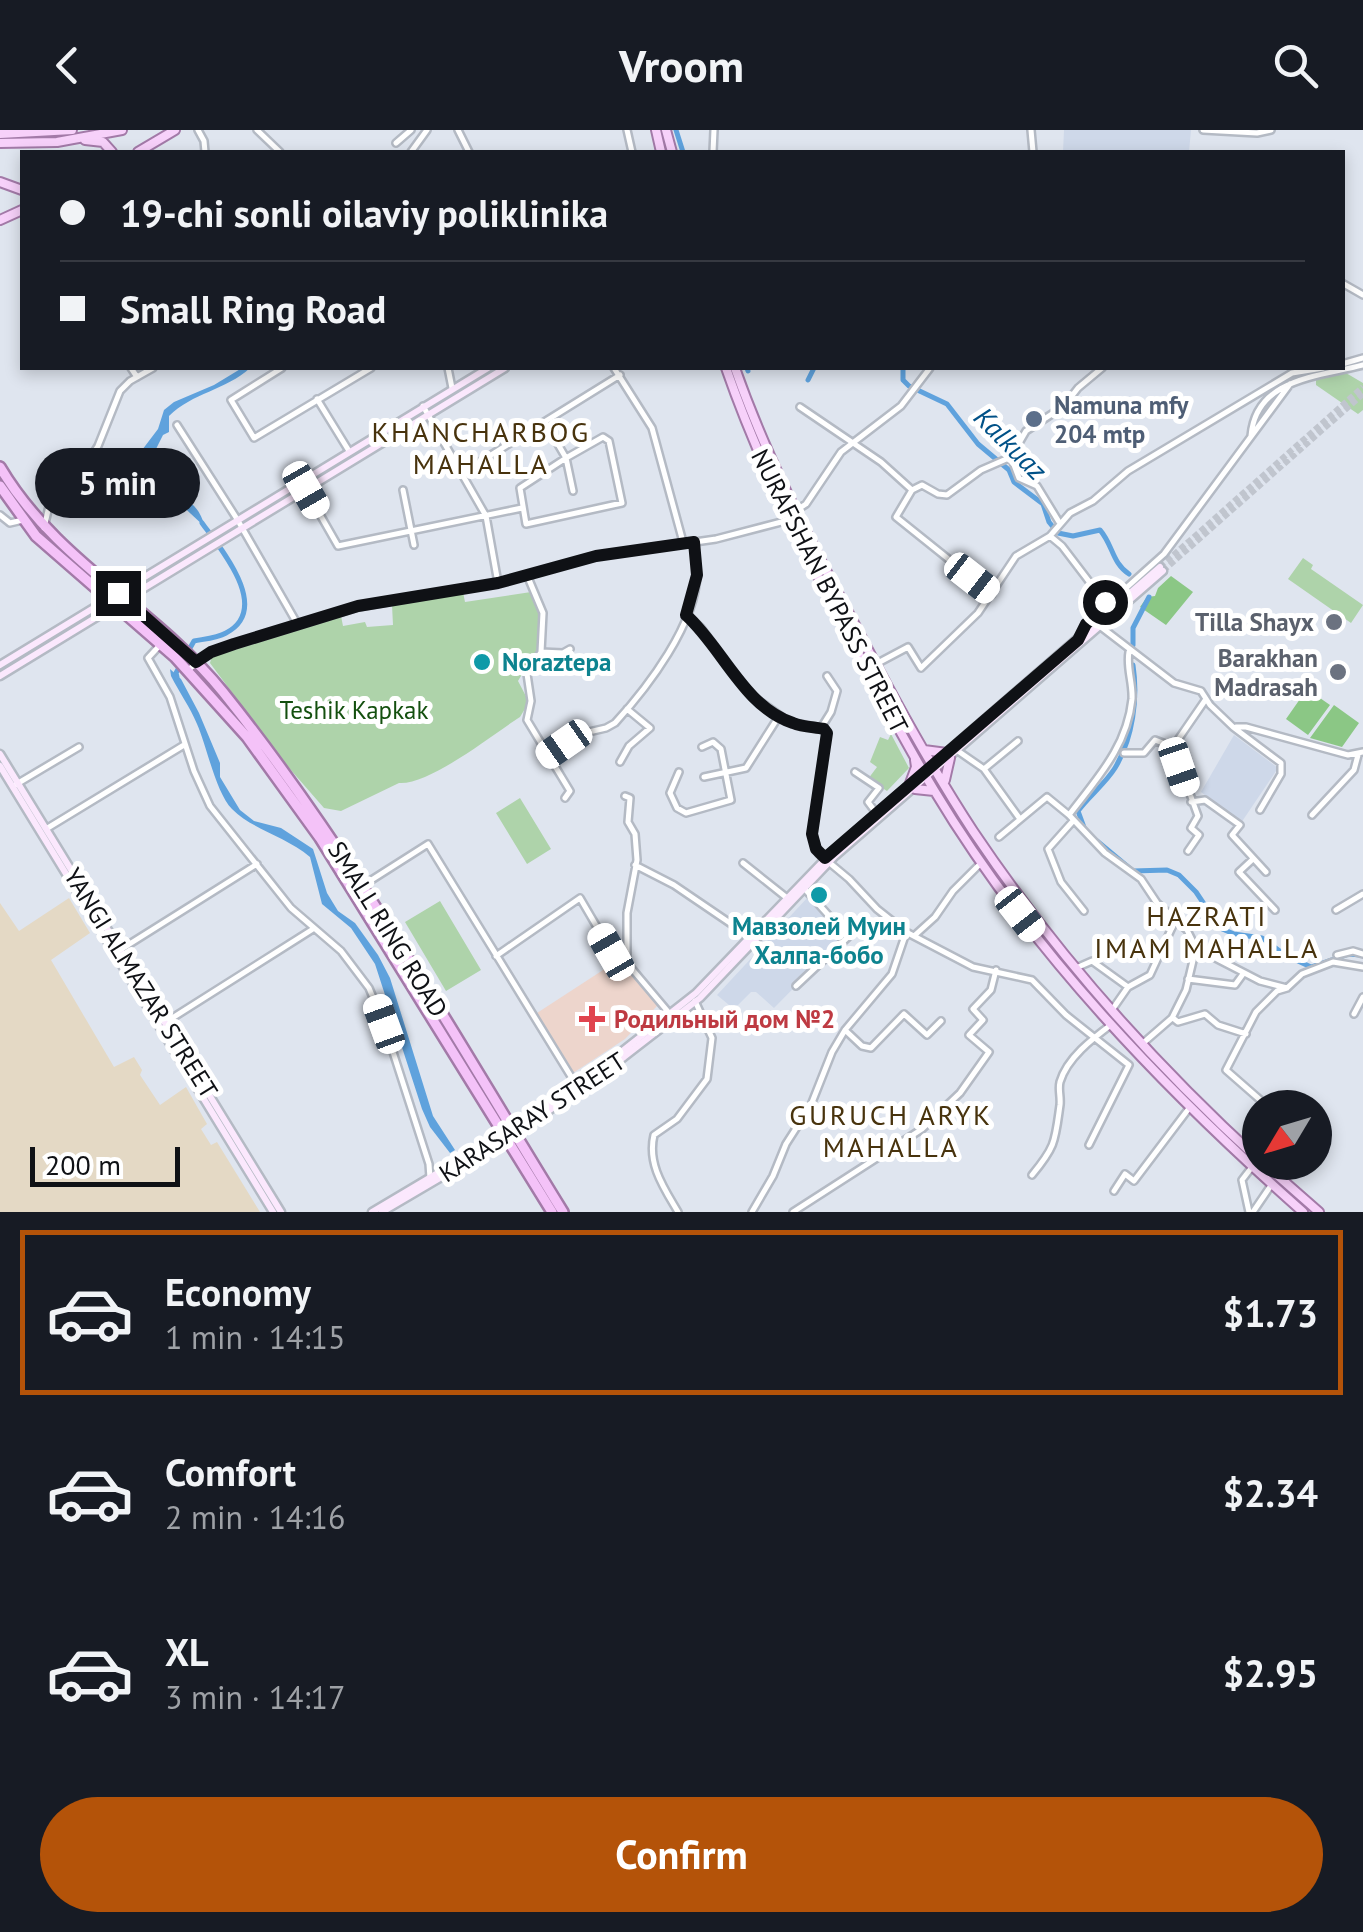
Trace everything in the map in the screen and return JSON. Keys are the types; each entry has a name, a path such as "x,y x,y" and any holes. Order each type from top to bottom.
{"highway":[{"path":"0,468 43,528 160,644 178,653"},
{"path":"0,486 47,546 192,665"},
{"name":"SMALL RING ROAD","path":"192,665 298,788 362,886 552,1212"},
{"name":"SMALL RING ROAD","path":"192,665 306,817 563,1212"}],"main road":[{"path":"0,143 122,130"},
{"path":"141,150 176,130"},
{"path":"0,134 24,139"},
{"path":"74,134 104,142 110,150"},
{"path":"0,676 213,534 484,370"},
{"path":"0,665 219,544 502,370"},
{"name":"NURAFSHAN BYPASS STREET","path":"727,370 792,515 934,791 1112,1024 1190,1107 1242,1149"},
{"name":"NURAFSHAN BYPASS STREET","path":"737,370 756,436"},
{"name":"KARASARAY STREET","path":"382,1212 510,1135 696,1001 827,860 1101,627 1162,569 951,754"},
{"name":"NURAFSHAN BYPASS STREET","path":"840,609 1008,888"},
{"path":"924,750 951,754 945,784"},
{"name":"YANGI ALMAZAR STREET","path":"0,754 15,785 281,1212"},
{"path":"914,756 913,786 934,791"},
{"name":"YANGI ALMAZAR STREET","path":"0,766 46,829 273,1212"},
{"name":"KARASARAY STREET","path":"578,1087 696,993 786,898 876,814 913,786"},
{"name":"NURAFSHAN BYPASS STREET","path":"1040,931 1209,1120"},
{"name":"KARASARAY STREET","path":"372,1212 459,1164"},
{"name":"NURAFSHAN BYPASS STREET","path":"1269,1180 1304,1208 1318,1212"},
{"name":"NURAFSHAN BYPASS STREET","path":"1275,1180 1304,1208"}],"street":[{"path":"257,130 273,150"},
{"path":"396,143 411,130"},
{"path":"1203,130 1271,130"},
{"path":"133,370 136,377"},
{"path":"43,528 49,506 79,476 98,446 120,392 150,370"},
{"path":"279,370 231,400 254,438 368,370"},
{"path":"448,370 452,388"},
{"path":"616,370 652,428 683,542"},
{"path":"192,665 211,652 358,606 498,583 596,556 750,532 792,515 806,504 841,452 880,426 912,394 929,370"},
{"path":"992,594 896,517 912,490 922,485 948,495 966,479 1008,457 1026,432 1064,406 1100,370"},
{"path":"876,664 908,647 921,668 963,629 1016,556 1051,534 1059,523 1128,471 1292,373 1311,370"},
{"path":"1250,439 1252,418 1271,394 1336,370"},
{"path":"462,473 620,376"},
{"path":"1078,640 1086,624 1164,554 1290,384"},
{"path":"317,400 349,451"},
{"path":"422,406 486,516 498,583"},
{"path":"800,407 854,443 912,490"},
{"path":"544,422 566,458 573,491"},
{"path":"177,425 238,519 298,625"},
{"path":"606,438 622,503 528,525 520,488 566,458 606,438"},
{"path":"1008,457 1019,478 1037,486 1059,523"},
{"path":"306,490 338,546 524,508"},
{"path":"403,490 414,545"},
{"path":"0,515 10,523 23,520"},
{"path":"1051,534 1107,605"},
{"path":"548,755 580,734 606,728 627,709 659,667 686,615 697,575 694,542"},
{"path":"528,575 542,613 541,652 526,674 532,701 527,715 570,791 565,798"},
{"path":"686,615 701,628 751,694 789,722 821,728 828,736 812,834 816,849 876,909 906,932 973,968 1032,980 1093,1039 1129,1065 1089,1145"},
{"path":"1101,627 1174,683 1201,691 1234,727 1282,766 1278,781 1260,810"},
{"path":"160,644 148,658 170,696 200,788 210,806 278,893 341,951 371,992 429,1164 430,1178"},
{"path":"541,652 570,650"},
{"path":"1084,911 1061,882 1048,849 1117,752 1132,702 1130,652"},
{"path":"821,728 831,712 837,690 827,676"},
{"path":"1174,746 1206,699"},
{"path":"620,762 628,746 650,728 627,709"},
{"path":"704,777 746,768 779,716"},
{"path":"1234,727 1360,753 1354,770 1312,815"},
{"path":"1124,753 1144,753 1156,740 1174,746"},
{"path":"984,768 1018,741"},
{"path":"679,772 670,792 678,808 686,812 728,802 726,772 718,745 714,742 702,747"},
{"path":"46,829 186,744"},
{"path":"1174,746 1198,816 1191,828 1199,835 1188,851"},
{"path":"15,785 80,747"},
{"path":"951,754 984,768 1020,819"},
{"path":"855,772 879,788 868,802 876,814"},
{"path":"624,796 630,798 628,822 634,834 636,865 628,913 627,963"},
{"path":"999,837 1046,797 1105,853 1141,879 1175,921 1188,930 1196,948 1188,979 1172,1018 1142,1044"},
{"path":"1191,802 1204,800 1240,825 1232,835 1266,872"},
{"path":"362,886 428,844 578,1087"},
{"path":"1254,858 1239,872 1275,910"},
{"path":"120,950 258,863"},
{"path":"743,863 786,898"},
{"path":"636,865 674,885 749,936"},
{"path":"914,936 978,866"},
{"path":"796,986 848,936 804,888"},
{"path":"1336,910 1363,894"},
{"path":"496,956 580,898 611,952 627,963 670,1014"},
{"path":"1112,1010 1128,987 1150,976 1175,921"},
{"path":"163,1025 313,929"},
{"path":"752,1212 774,1176 786,1144 811,1105 832,1052 892,974 906,932"},
{"path":"1196,948 1243,974 1287,988"},
{"path":"1337,955 1352,951 1363,954"},
{"path":"1076,968 1092,961 1128,987"},
{"path":"1249,1090 1226,1070 1256,1012 1302,974 1333,962 1363,967"},
{"path":"793,1212 922,1129 960,1093 989,1052 968,1034 983,1020 973,1009 991,990 996,970"},
{"path":"1188,979 1235,984 1243,974"},
{"path":"1354,1014 1363,997"},
{"path":"678,1212 657,1175 652,1144 654,1136 677,1119 706,1079 712,1038 696,1001"},
{"path":"846,1030 862,1046 871,1048 904,1014 927,1035 941,1021"},
{"path":"1172,1018 1178,1022 1205,1014 1218,1026 1246,1034"},
{"path":"1032,1175 1056,1142 1061,1101 1058,1087 1064,1072 1112,1024"},
{"path":"1114,1191 1126,1174 1134,1182 1190,1107"},
{"path":"429,1164 442,1170"},
{"path":"1242,1180 1251,1212"},
{"path":"1251,1212 1272,1184"}],"shaded area":[{"path":"1064,130 1191,130 1189,150 1063,150"},
{"path":"1234,735 1278,768 1241,823 1201,792"},
{"path":"808,897 844,937 774,1008 756,992 738,1005 729,1005 717,995"},
{"path":"69,898 90,933 51,960 114,1067 134,1057 142,1070 140,1075 160,1105 186,1087 207,1124 201,1129 211,1145 217,1142 260,1212 0,1212 0,903 19,931"},
{"name":"Родильный дом №2","path":"620,959 659,1004 625,1039 573,1073 537,1013"}],"green space":[{"path":"1346,373 1363,383 1363,410 1358,414 1316,385 1316,380"},
{"path":"1303,558 1313,565 1311,569 1363,605 1351,623 1288,579"},
{"path":"1171,576 1193,592 1166,625 1140,607"},
{"name":"Teshik Kapkak","path":"463,592 465,602 531,592 542,631 538,648 518,681 529,702 520,717 444,768 399,783 341,811 324,808 283,761 210,663 212,656 341,616 343,626 365,622 367,627 393,625 392,605"},
{"path":"1307,689 1330,705 1308,735 1286,719"},
{"path":"1334,705 1359,723 1342,747 1310,738"},
{"path":"891,734 909,768 887,791 868,779 877,767 870,762 880,737 888,740"},
{"path":"520,798 551,849 527,864 496,813"},
{"path":"440,901 481,970 446,991 405,922"}],"water":[{"path":"239,370 247,370 178,408 169,416 169,432 163,435 155,451 169,463 160,489 194,506 205,527 176,500 155,496 150,487 150,468 136,458 158,429 164,410"},
{"path":"170,669 181,679 199,713 220,763 220,777 240,810 254,821 281,828 313,849 327,893 338,911 355,923 378,955 390,978 433,1116 455,1150 450,1153 422,1109 375,964 351,928 322,904 310,857 250,822 226,802 197,724"}],"waterway":[{"path":"676,130 682,150"},
{"name":"Kalkuaz","path":"808,380 813,370"},
{"name":"Kalkuaz","path":"903,370 903,380 909,386 947,404 978,444 1009,470 1014,482 1043,504 1058,533 1073,536 1100,530 1119,565 1129,574"},
{"path":"177,677 194,641 226,633 239,622 244,609 238,579 202,523"},
{"name":"Kalkuaz","path":"1133,645 1133,628 1149,597"},
{"name":"Kalkuaz","path":"1085,830 1078,811 1115,768 1130,731 1135,691 1133,665"},
{"name":"Kalkuaz","path":"1097,841 1133,871 1167,870 1179,875 1196,892 1220,928 1262,938 1311,967 1349,954 1360,955"}],"tunnel":[{"path":"1160,567 1363,387"},
{"path":"1163,571 1363,394"}],"place":[{"name":"Namuna mfy 204 mtp","path":"1034,419"},
{"name":"Tilla Shayx","path":"1334,622"},
{"name":"Noraztepa","path":"482,662"},
{"name":"Barakhan Madrasah","path":"1338,672"},
{"name":"Мавзолей Муин Халпа-бобо","path":"819,895"},
{"name":"Родильный дом №2","path":"592,1019"}],"district":[{"name":"KHANCHARBOG MAHALLA","path":"481,447"},
{"name":"HAZRATI IMAM MAHALLA","path":"1207,931"},
{"name":"GURUCH ARYK MAHALLA","path":"891,1130"}],"route":[{"path":"118,593 196,662 234,644 358,606 498,583 596,556 694,542 697,575 686,615 701,628 751,694 789,722 824,729 827,733 812,834 816,849 825,858 1078,640 1086,624 1107,605 1105,602"}]}
